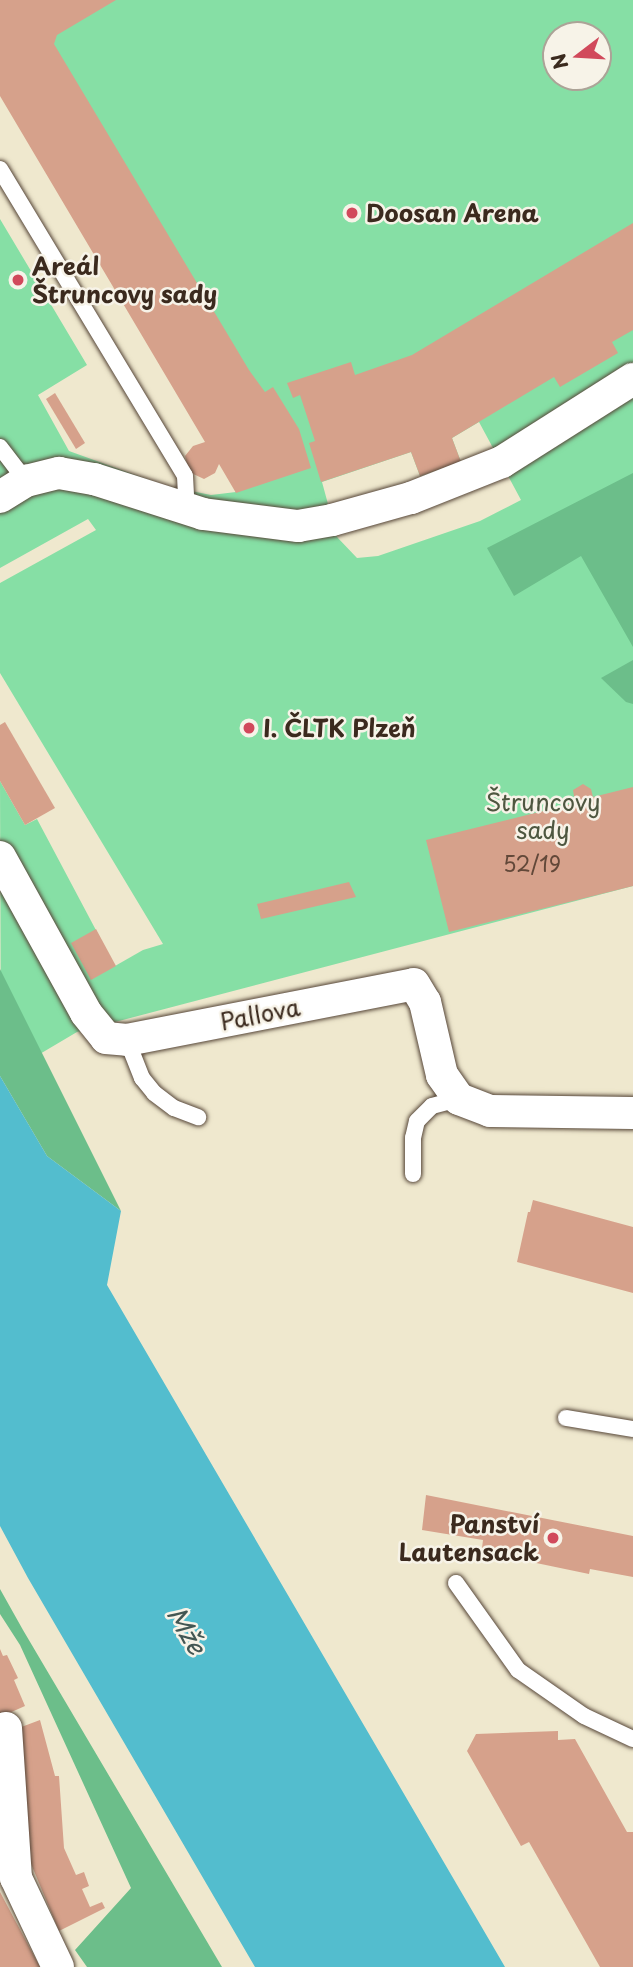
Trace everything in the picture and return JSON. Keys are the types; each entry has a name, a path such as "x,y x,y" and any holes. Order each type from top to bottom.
{"street":[{"path":"13,489 59,473 85,477 203,514 298,526 411,498 502,463 633,379"},
{"path":"0,857 86,1013 117,1039"},
{"name":"Pallova","path":"117,1039 414,984 425,1002 442,1075 459,1099"},
{"path":"459,1099 490,1111 633,1112"},
{"path":"6,1728 16,1878 58,1967"}],"lane":[{"path":"0,169 185,476 187,509"},
{"path":"0,447 13,489"},
{"path":"117,1039 154,1093 174,1108 198,1117"},
{"path":"413,1174 413,1138 417,1121 432,1106 459,1099"},
{"path":"566,1418 633,1429"},
{"path":"456,1583 518,1670 584,1716 633,1739"}],"green space":[{"name":"Štruncovy sady","path":"0,0 633,0 633,886 77,1032 1,1077 0,781 25,825 37,819 115,966 143,950 163,944 0,673 0,583 96,530 88,519 0,568 0,219 87,365 38,395 69,451 166,486 211,495 236,492","holes":["479,422 521,500 480,521 378,556 357,558 337,537 322,482 411,452 420,476 461,462 452,438"]},
{"path":"633,473 633,647 581,556 514,596 487,548"},
{"path":"633,660 633,704 626,702 601,678"},
{"path":"0,969 121,1211 47,1156 0,1076"},
{"path":"0,1589 222,1967 87,1967 75,1950 131,1888 20,1645 0,1614"}],"water":[{"name":"Mže","path":"0,1076 47,1156 121,1211 107,1285 505,1967 255,1967 28,1578 0,1526"}],"building":[{"path":"0,0 116,0 57,35 54,44 249,370 265,392 273,387 299,429 311,468 236,493 219,464 215,473 204,479 189,472 185,456 193,446 205,442 0,96"},
{"path":"633,223 633,330 612,342 618,353 560,387 554,377 452,438 461,462 420,476 411,452 321,482 309,443 315,441 300,395 293,398 287,383 351,362 355,375 412,355"},
{"path":"55,393 85,443 76,449 46,399"},
{"path":"5,722 55,808 25,825 0,781 0,725"},
{"path":"583,784 591,789 593,797 633,787 633,886 449,932 426,840 575,803 573,790"},
{"path":"349,882 356,897 261,919 257,904"},
{"path":"96,929 116,966 91,980 71,943"},
{"path":"533,1200 633,1227 633,1293 517,1262"},
{"name":"Panství Lautensack","path":"426,1495 633,1536 633,1577 590,1569 589,1574 517,1559 518,1554 482,1548 483,1540 422,1530"},
{"path":"0,1649 3,1656 7,1655 18,1678 14,1680 25,1706 0,1717"},
{"path":"40,1720 55,1776 59,1776 64,1848 76,1875 84,1872 89,1886 82,1889 90,1907 102,1902 105,1908 59,1931 29,1859 16,1729"},
{"path":"558,1731 558,1740 575,1739 627,1832 633,1832 633,1967 600,1967 529,1842 521,1846 467,1751 476,1734"},
{"path":"0,1892 40,1967 0,1967"}],"place":[{"name":"Doosan Arena","path":"352,213"},
{"name":"Areál Štruncovy sady","path":"18,280"},
{"name":"I. ČLTK Plzeň","path":"249,728"},
{"name":"Panství Lautensack","path":"553,1538"}]}
